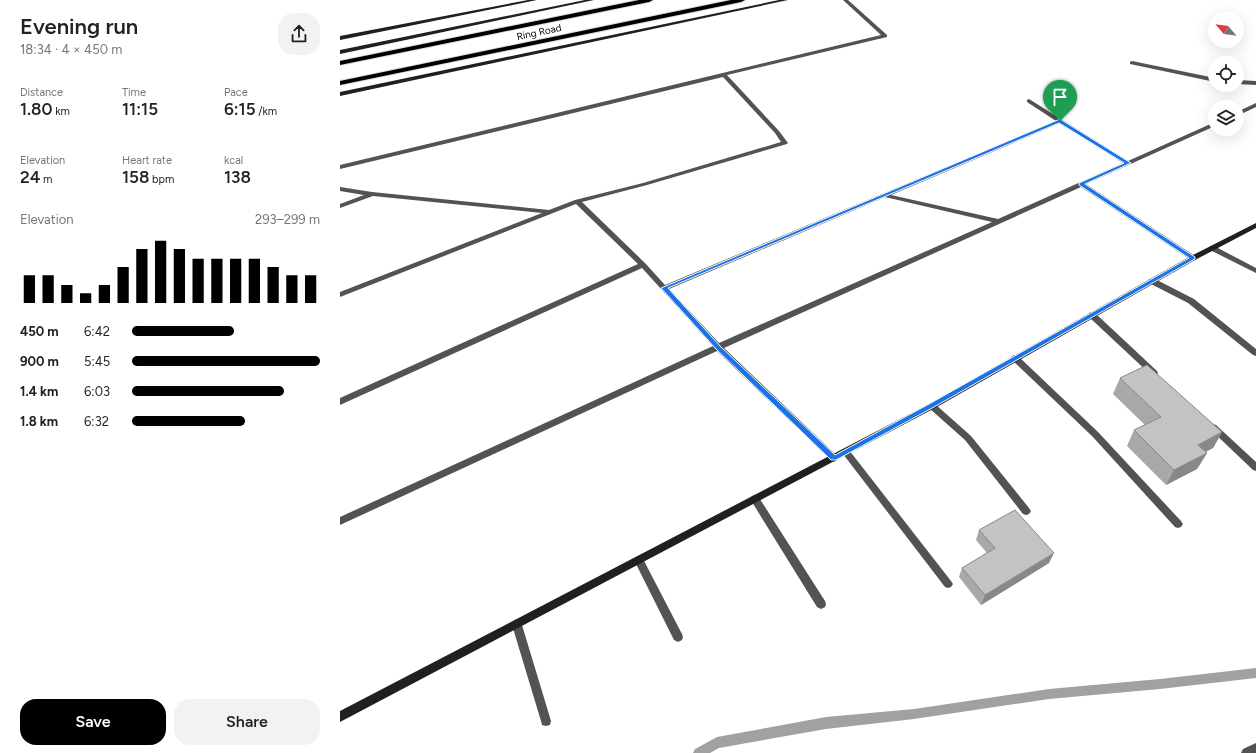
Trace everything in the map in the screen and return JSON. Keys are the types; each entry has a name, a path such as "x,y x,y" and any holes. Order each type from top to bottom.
{"highway":[{"name":"Ring Road","path":"340,63 649,0"},
{"name":"Ring Road","path":"340,83 741,0"}],"street":[{"path":"340,38 534,0"},
{"path":"340,52 592,0"},
{"path":"340,94 786,0"},
{"path":"340,167 885,36 845,0"},
{"path":"1132,63 1208,79"},
{"path":"340,295 577,201 645,184 785,143 777,132 724,75"},
{"path":"1244,82 1256,83"},
{"path":"1029,101 1128,163"},
{"path":"1244,111 1256,105"},
{"path":"664,288 1060,121"},
{"path":"340,520 718,347 1208,127"},
{"path":"1081,184 1193,258"},
{"path":"340,189 372,194 549,211"},
{"path":"340,206 372,194"},
{"path":"884,195 998,221"},
{"path":"577,201 643,265 718,347 834,458"},
{"path":"340,717 932,406 1193,258 1256,225"},
{"path":"1212,248 1256,271"},
{"path":"340,402 643,265"},
{"path":"1152,281 1191,301 1256,353"},
{"path":"1092,315 1162,380"},
{"path":"1015,358 1096,434 1178,524"},
{"path":"932,406 968,438 1026,511"},
{"path":"1209,424 1256,467"},
{"path":"846,452 948,584"},
{"path":"755,500 821,604"},
{"path":"639,560 678,637"},
{"path":"517,625 546,721"},
{"path":"1247,753 1256,749"}],"building":[{"path":"1147,365 1222,432 1198,445 1207,453 1174,470 1134,430 1161,417 1120,378"},
{"path":"1015,510 1054,553 985,595 962,568 995,548 979,530"}],"waterway":[{"path":"699,753 717,743 826,723 914,714 1049,694 1160,684 1256,673"}],"route":[{"path":"1060,121 1128,163 1081,184 1193,258 932,406 834,458 718,347 664,288 928,176 1060,121"}]}
